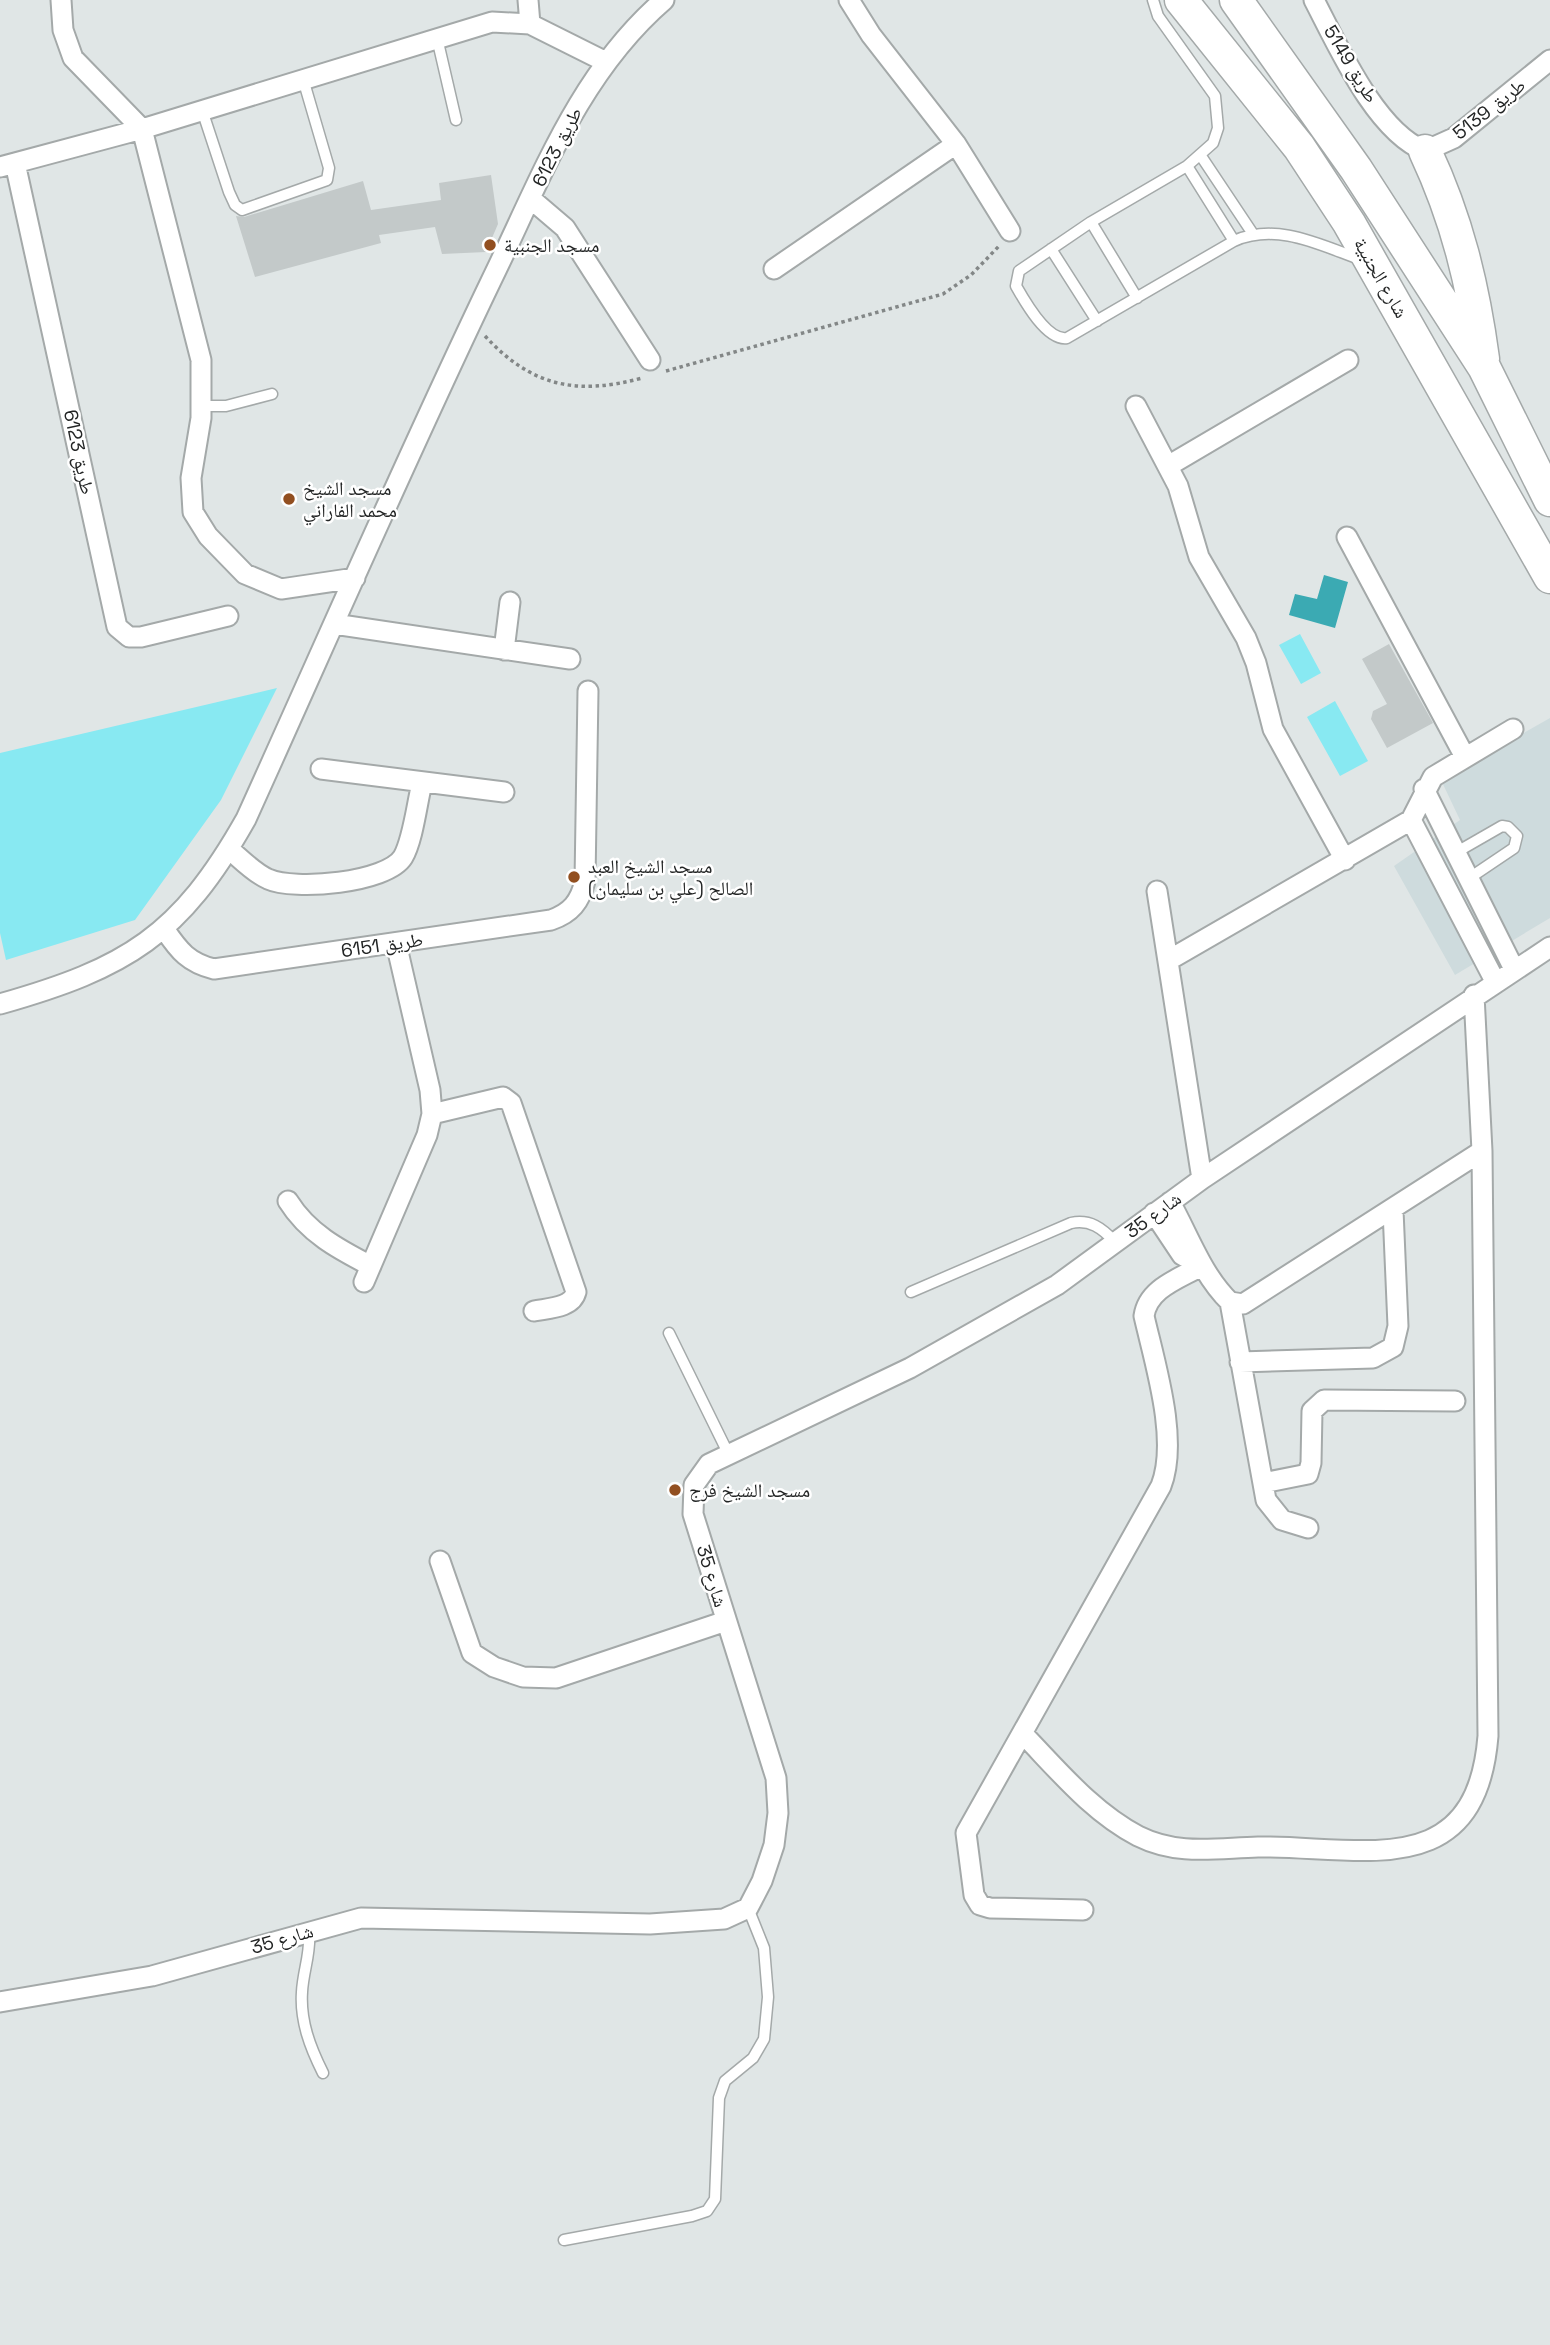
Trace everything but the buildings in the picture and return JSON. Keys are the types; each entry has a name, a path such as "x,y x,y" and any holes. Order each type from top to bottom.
{"main road":[{"name":"شارع الجنبية","path":"1181,0 1299,147 1372,263 1550,577"},
{"name":"شارع الجنبية","path":"1236,0 1356,169 1484,367 1550,500"},
{"path":"1425,151 1445,194 1466,259 1484,367"}],"street":[{"path":"48,0 63,30 72,58 142,129 201,360 201,406 191,478 193,512 208,536 245,574 281,589 355,578"},
{"path":"61,0 63,30"},
{"path":"528,0 530,24"},
{"name":"طريق 6123","path":"165,930 196,897 246,820 472,322 571,115 604,61 636,24 663,0"},
{"path":"849,0 871,35 956,144 1010,231"},
{"name":"طريق 5149","path":"1314,0 1356,76 1390,127 1413,147 1425,151"},
{"name":"طريق 6123","path":"228,616 141,637 129,637 117,627 8,165 142,129 492,22 530,24 604,61"},
{"name":"طريق 5139","path":"1425,151 1454,138 1550,60"},
{"path":"774,269 956,144"},
{"path":"531,199 565,228 656,369"},
{"path":"1168,466 1348,360"},
{"path":"1136,406 1178,485 1199,557 1245,638 1256,663 1273,729 1345,860"},
{"path":"1347,537 1465,757"},
{"path":"504,650 510,602"},
{"path":"334,624 570,659"},
{"name":"طريق 6151","path":"165,930 181,954 196,965 214,969 564,916 575,906 585,881 588,691"},
{"path":"1169,960 1411,820 1419,809 1424,789 1433,777 1513,729"},
{"path":"321,769 504,792"},
{"path":"229,849 270,880 325,882 379,875 394,867 404,856 422,783"},
{"path":"1424,789 1514,969"},
{"path":"1411,820 1495,981"},
{"path":"1434,865 1455,853"},
{"path":"1448,892 1468,878"},
{"path":"1157,891 1202,1179"},
{"path":"0,1004 60,987 118,960 165,930"},
{"path":"288,1201 301,1221 367,1274 427,1135 432,1115 430,1090 396,943"},
{"name":"شارع 35","path":"0,2002 152,1976 345,1921 379,1918 650,1924 724,1919 748,1908 762,1881 774,1845 778,1813 776,1778 693,1514 694,1485 709,1464 969,1337 1057,1285 1202,1179 1495,981 1550,947"},
{"path":"1023,1734 1079,1792 1118,1823 1161,1845 1185,1850 1258,1847 1392,1851 1427,1842 1460,1815 1473,1798 1485,1769 1488,1736 1482,1152 1474,995"},
{"path":"432,1115 503,1097 511,1103 576,1292 575,1297 566,1304 534,1311"},
{"path":"1230,1302 1249,1302 1482,1152"},
{"path":"1162,1208 1194,1244 1201,1266 1230,1302 1266,1500 1275,1515 1308,1528"},
{"path":"1240,1362 1374,1358 1392,1347 1398,1326 1393,1210"},
{"path":"1083,1910 990,1908 976,1900 967,1833 1165,1475 1168,1439 1144,1316 1146,1305 1160,1289 1201,1266"},
{"path":"1262,1483 1308,1474 1311,1463 1312,1411 1324,1400 1455,1401"},
{"path":"440,1561 472,1653 494,1667 523,1677 556,1678 726,1621"}],"lane":[{"path":"1153,0 1158,16 1215,96 1218,128 1213,144 1201,156 1091,222 1019,271 1016,278 1020,292 1055,337 1067,338 1234,242 1253,234 1292,235 1372,263"},
{"path":"437,38 456,120"},
{"path":"202,110 229,192 235,205 242,210 327,180 329,168 303,79"},
{"path":"1201,156 1253,234"},
{"path":"1187,166 1234,242"},
{"path":"1091,222 1137,298"},
{"path":"1051,249 1097,321"},
{"path":"201,406 226,406 272,394"},
{"path":"1455,853 1502,826 1508,827 1517,836 1514,848 1468,878"},
{"path":"911,1292 1071,1223 1082,1221 1101,1227 1115,1242"},
{"path":"669,1333 729,1455"},
{"path":"564,2240 692,2216 707,2211 715,2199 719,2098 725,2081 753,2058 764,2039 768,1997 764,1948 748,1908"},
{"path":"309,1932 311,1947 302,1993 306,2037 323,2073"}],"path":[{"path":"472,322 505,357 525,372 555,384 612,386 656,369 943,294 971,275 997,250 1010,231"}],"shaded area":[{"path":"1324,575 1348,582 1335,628 1289,615 1295,594 1317,599"},
{"path":"1300,634 1321,673 1301,684 1279,645"},
{"path":"277,688 221,800 135,920 6,960 0,933 0,753"},
{"path":"1335,701 1368,761 1340,776 1307,717"},
{"path":"1550,718 1550,918 1455,975 1394,866 1460,820 1441,780"}],"place":[{"name":"مسجد الجنبية","path":"490,245"},
{"name":"مسجد الشيخ محمد الفاراني","path":"289,499"},
{"name":"مسجد الشيخ العبد الصالح (علي بن سليمان)","path":"574,877"},
{"name":"مسجد الشيخ فرج","path":"675,1490"}]}
